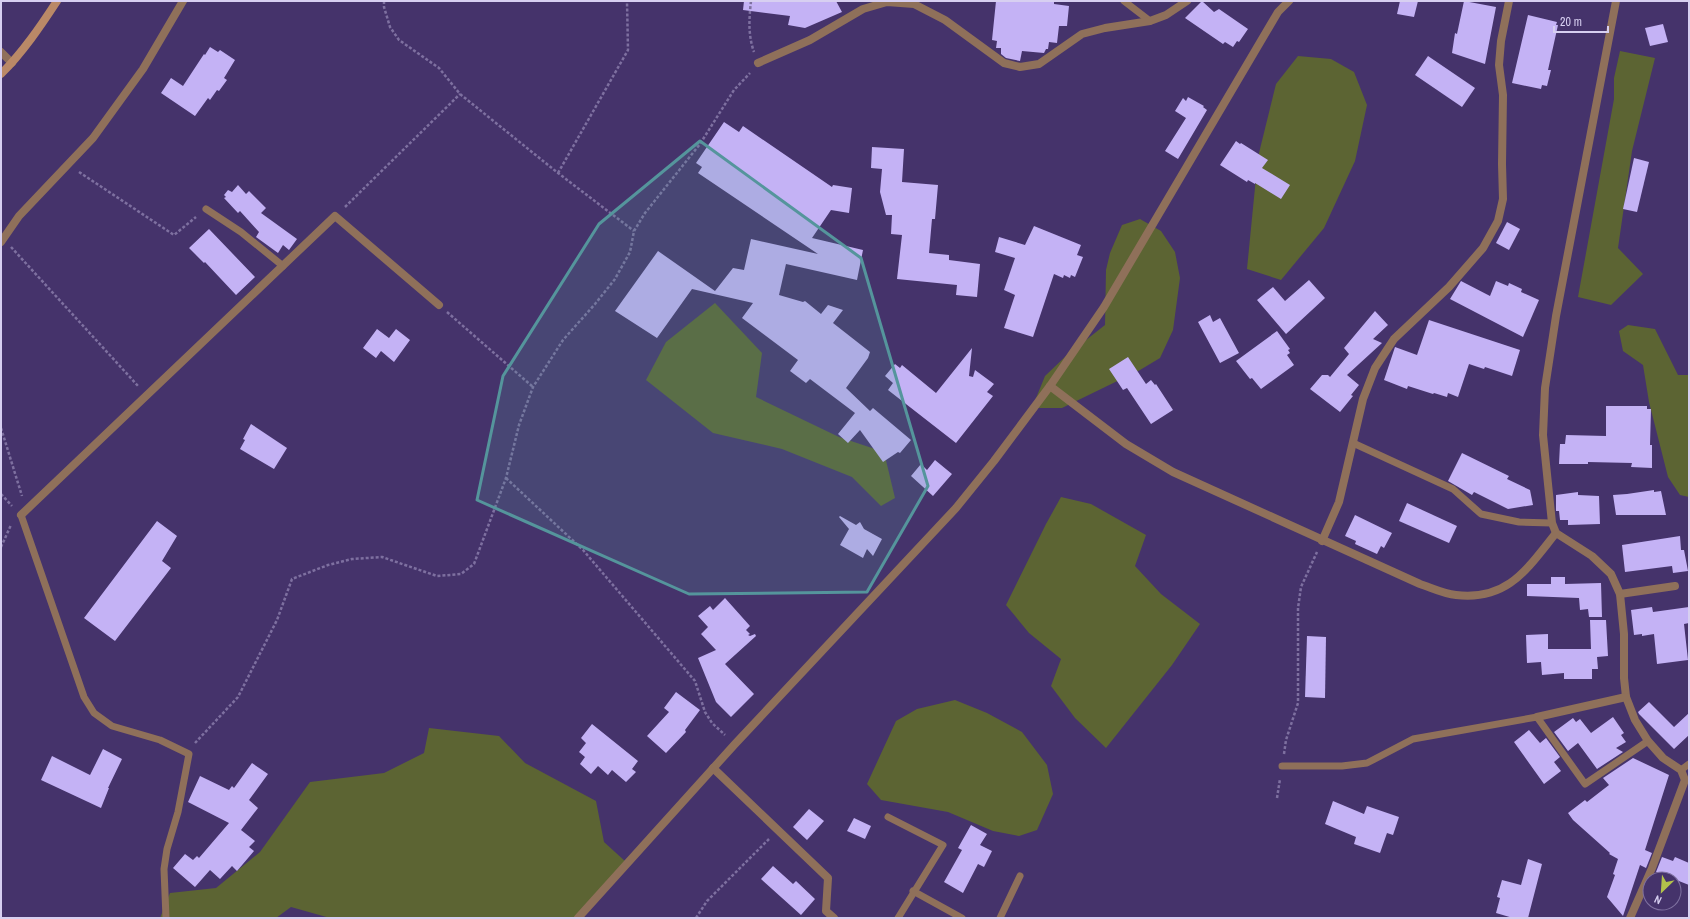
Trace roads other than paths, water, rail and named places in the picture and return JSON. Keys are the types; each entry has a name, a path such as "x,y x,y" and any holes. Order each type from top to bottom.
{"street":[{"path":"1,74 12,63 36,32 57,1"},
{"path":"2,241 18,216 93,138 143,69 183,1"},
{"path":"758,63 810,40 863,9 887,2 914,4 944,20 1004,63 1020,67 1039,64 1082,34 1105,28 1150,20 1166,15 1187,1"},
{"path":"578,918 735,744 956,508 994,461 1050,386 1104,307 1278,12 1288,1"},
{"path":"1322,541 1339,502 1363,399 1375,368 1394,339 1449,287 1483,248 1498,221 1503,199 1503,95 1499,65 1501,41 1509,1"},
{"path":"1616,1 1558,308 1545,388 1544,435 1552,523 1556,533 1592,556 1611,574 1620,594 1624,634 1624,678 1626,697 1635,720 1648,741 1663,758 1681,770 1685,780 1652,868 1630,918"},
{"path":"1,52 12,63"},
{"path":"21,515 335,216 439,305"},
{"path":"1050,386 1126,444 1173,472 1322,541 1420,584 1455,595 1483,595 1505,586 1523,574 1556,533"},
{"path":"1620,594 1675,586"},
{"path":"1537,716 1626,697"},
{"path":"713,768 828,878 826,911 834,918"}],"lane":[{"path":"1124,1 1150,20"},
{"path":"206,209 241,232 283,266"},
{"path":"1353,444 1453,489 1481,514 1519,522 1552,523"},
{"path":"21,515 84,697 94,713 112,726 160,740 189,754 178,812 166,855 164,869 166,918"},
{"path":"1282,766 1342,766 1366,763 1413,739 1537,716 1585,784 1648,741"},
{"path":"1681,770 1689,764"},
{"path":"888,817 943,845 913,891 898,918"},
{"path":"1000,918 1020,876"},
{"path":"913,891 962,918"}]}
